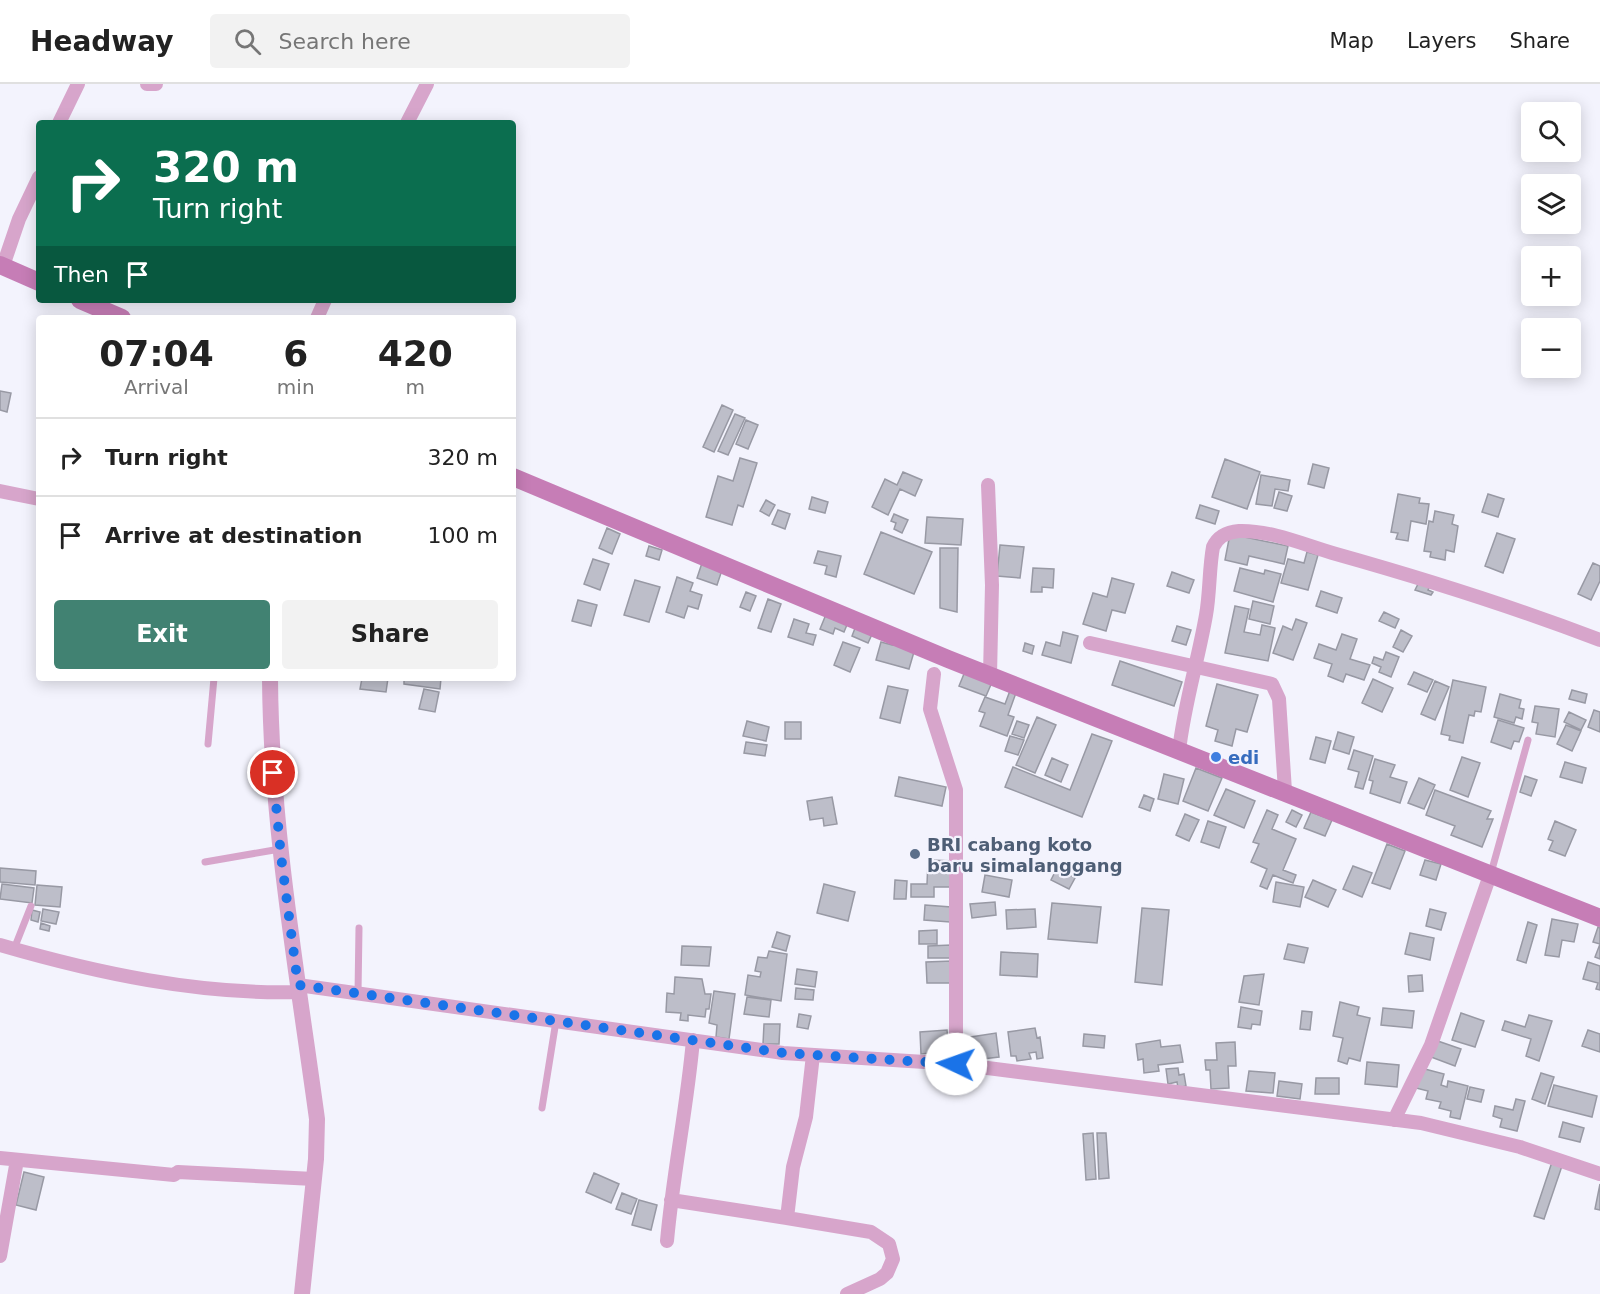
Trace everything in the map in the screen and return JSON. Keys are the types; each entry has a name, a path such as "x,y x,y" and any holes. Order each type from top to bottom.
{"main road":[{"path":"1,265 36,281"},
{"path":"87,303 115,315"},
{"path":"516,478 939,667 990,675 1600,918"}],"street":[{"path":"60,120 78,84"},
{"path":"147,84 156,84"},
{"path":"409,120 427,84"},
{"path":"1,265 36,183"},
{"path":"988,485 992,585 990,675"},
{"path":"0,491 36,498"},
{"path":"1179,751 1184,710 1196,668 1206,612 1213,547 1222,536 1237,531 1262,533 1387,568 1531,613 1600,640"},
{"path":"1089,643 1196,668 1265,680 1276,688 1279,699 1286,791"},
{"path":"939,667 930,709 956,790 956,1064"},
{"path":"270,681 272,752 280,849 317,1119 314,1179 302,1294"},
{"path":"1394,1120 1431,1044 1490,875"},
{"path":"0,945 110,972 226,991 298,989 358,993 813,1055 956,1064 1421,1123 1520,1147 1600,1174"},
{"path":"667,1241 671,1200 689,1086 693,1040"},
{"path":"787,1218 793,1167 806,1117 813,1055"},
{"path":"0,1158 174,1175 178,1172 314,1179"},
{"path":"0,1256 18,1160"},
{"path":"671,1200 870,1232 889,1244 893,1259 887,1273 847,1294"}],"lane":[{"path":"207,744 214,681"},
{"path":"1490,875 1528,740"},
{"path":"205,862 280,849"},
{"path":"14,949 31,906"},
{"path":"358,993 359,928"},
{"path":"542,1108 556,1021"}],"building":[{"path":"0,391 11,393 7,412 0,410"},
{"path":"722,405 733,410 714,452 703,447"},
{"path":"735,414 745,418 728,455 718,451"},
{"path":"746,420 758,425 748,449 736,444"},
{"path":"740,458 757,463 743,507 738,505 732,525 706,517 718,476 733,481"},
{"path":"1225,459 1260,472 1247,509 1212,497"},
{"path":"1313,464 1329,468 1324,488 1308,484"},
{"path":"903,472 922,480 915,496 900,489 888,515 872,507 885,479 897,485"},
{"path":"1261,475 1290,480 1288,491 1275,489 1272,506 1256,504"},
{"path":"1279,492 1292,496 1287,511 1274,508"},
{"path":"1398,494 1420,498 1419,503 1429,504 1426,524 1411,521 1408,541 1396,539 1398,533 1391,532"},
{"path":"1488,494 1504,499 1498,517 1482,512"},
{"path":"812,497 828,502 825,513 809,509"},
{"path":"766,500 775,505 769,516 760,511"},
{"path":"1200,505 1219,511 1215,524 1196,518"},
{"path":"778,510 790,514 785,529 772,524"},
{"path":"1435,511 1454,515 1452,524 1458,526 1454,552 1446,550 1445,560 1430,557 1431,552 1424,551 1429,521 1433,522"},
{"path":"894,514 908,520 902,533 894,529 896,523 891,521"},
{"path":"927,517 963,519 961,545 925,543"},
{"path":"607,528 620,534 612,554 599,548"},
{"path":"881,532 932,552 914,594 864,574"},
{"path":"1497,533 1515,539 1503,573 1485,566"},
{"path":"1230,534 1288,546 1284,564 1249,556 1247,565 1225,560"},
{"path":"1000,545 1024,547 1020,578 997,576"},
{"path":"649,546 662,550 659,560 646,556"},
{"path":"940,548 958,548 957,612 940,608"},
{"path":"818,551 841,556 836,577 825,574 827,566 814,563"},
{"path":"1307,552 1318,555 1308,590 1281,583 1288,559 1304,563"},
{"path":"593,559 609,564 600,590 584,584"},
{"path":"703,560 723,567 717,585 697,578"},
{"path":"1593,563 1600,566 1600,581 1591,600 1578,594"},
{"path":"1033,568 1054,569 1053,588 1042,587 1042,592 1031,592"},
{"path":"1240,568 1264,574 1265,570 1281,574 1273,602 1234,591"},
{"path":"1172,572 1194,580 1189,593 1167,586"},
{"path":"677,577 693,583 690,591 702,595 698,609 688,606 684,618 666,612"},
{"path":"1112,578 1134,584 1125,613 1112,610 1106,631 1083,624 1093,593 1107,597"},
{"path":"635,580 660,587 649,622 624,615"},
{"path":"1418,584 1430,585 1428,590 1433,592 1431,595 1415,590"},
{"path":"1321,591 1342,598 1337,613 1316,606"},
{"path":"746,592 756,596 750,611 740,607"},
{"path":"768,599 781,604 771,632 758,628"},
{"path":"578,600 597,605 591,626 572,621"},
{"path":"1253,601 1274,606 1270,624 1249,619"},
{"path":"1235,606 1249,609 1244,632 1260,635 1262,625 1275,628 1268,661 1225,653"},
{"path":"827,612 849,620 844,632 835,628 833,634 820,629"},
{"path":"1384,612 1399,619 1395,628 1379,621"},
{"path":"794,619 809,624 806,633 816,635 813,645 788,637"},
{"path":"1296,619 1307,623 1293,660 1273,653 1283,626 1292,630"},
{"path":"857,623 874,630 868,643 852,636"},
{"path":"1177,626 1191,630 1186,645 1172,641"},
{"path":"1401,630 1412,636 1403,652 1393,647"},
{"path":"1063,632 1078,636 1071,663 1042,655 1046,642 1060,646"},
{"path":"1342,634 1357,639 1350,659 1370,665 1364,680 1346,674 1343,682 1328,676 1332,664 1314,658 1319,644 1336,650"},
{"path":"843,642 860,648 850,672 834,665"},
{"path":"881,642 892,645 916,645 909,669 876,660"},
{"path":"1025,643 1034,646 1032,654 1023,651"},
{"path":"1386,652 1399,657 1391,677 1379,672 1381,667 1372,663 1374,657 1383,660"},
{"path":"1120,661 1182,682 1174,706 1112,685"},
{"path":"966,669 993,680 986,696 959,686"},
{"path":"1414,672 1433,680 1427,692 1408,684"},
{"path":"1373,679 1393,688 1382,712 1362,703"},
{"path":"1453,680 1486,687 1481,712 1475,711 1474,716 1469,715 1463,743 1449,740 1450,736 1441,734"},
{"path":"361,681 388,681 386,692 360,689"},
{"path":"404,681 441,681 440,689 404,684"},
{"path":"1435,681 1449,687 1435,720 1421,714"},
{"path":"1217,684 1258,695 1247,732 1236,729 1232,746 1215,741 1218,730 1206,726"},
{"path":"888,686 908,690 900,723 880,718"},
{"path":"1011,688 1017,690 1008,715 1014,717 1007,736 980,726 985,713 979,711 985,697 1005,704"},
{"path":"424,689 439,692 435,712 419,709"},
{"path":"1572,690 1587,694 1585,703 1569,699"},
{"path":"1500,694 1521,700 1519,708 1524,709 1522,719 1516,717 1514,723 1494,717"},
{"path":"1535,706 1559,709 1555,737 1536,734 1538,723 1532,722"},
{"path":"1594,710 1600,712 1600,732 1588,727"},
{"path":"1569,712 1586,720 1581,730 1564,722"},
{"path":"1037,717 1056,725 1035,773 1016,765"},
{"path":"1498,720 1524,728 1519,742 1514,741 1511,749 1491,742"},
{"path":"747,721 769,727 766,741 743,736"},
{"path":"1017,721 1029,725 1024,738 1012,734"},
{"path":"785,722 801,722 801,739 785,739"},
{"path":"1566,725 1581,731 1572,751 1557,744"},
{"path":"1338,732 1354,737 1349,754 1333,749"},
{"path":"1092,734 1112,741 1082,817 1005,787 1013,767 1070,790"},
{"path":"1010,736 1024,740 1018,755 1005,751"},
{"path":"1316,737 1331,741 1325,763 1310,759"},
{"path":"746,742 767,745 765,756 744,753"},
{"path":"1354,750 1373,756 1363,789 1355,787 1359,772 1348,769"},
{"path":"1462,757 1480,763 1468,797 1450,790"},
{"path":"1052,758 1068,765 1061,782 1045,775"},
{"path":"1375,759 1395,765 1390,777 1407,782 1400,803 1370,793 1373,781 1369,780"},
{"path":"1565,762 1586,768 1582,783 1560,777"},
{"path":"1196,768 1222,778 1208,811 1183,801"},
{"path":"1164,774 1184,779 1178,804 1158,799"},
{"path":"1525,776 1537,780 1531,796 1520,792"},
{"path":"899,777 946,787 942,806 895,796"},
{"path":"1419,778 1435,785 1424,809 1408,803"},
{"path":"1226,789 1255,801 1244,828 1214,815"},
{"path":"1435,790 1491,811 1487,819 1493,819 1482,847 1451,835 1455,826 1426,815"},
{"path":"1144,795 1154,799 1150,811 1139,807"},
{"path":"832,797 837,824 824,826 823,818 810,820 807,801"},
{"path":"1267,810 1278,815 1272,829 1296,839 1283,870 1296,875 1293,883 1273,875 1267,889 1260,886 1267,869 1251,862 1259,844 1253,842"},
{"path":"1292,810 1302,815 1296,827 1286,822"},
{"path":"1311,812 1332,820 1325,836 1304,828"},
{"path":"1185,814 1199,820 1189,841 1176,835"},
{"path":"1208,821 1226,827 1219,848 1201,842"},
{"path":"1555,821 1576,830 1565,856 1549,850 1553,841 1548,839"},
{"path":"1387,844 1405,851 1390,889 1372,883"},
{"path":"928,860 955,861 954,887 934,887 934,897 911,897 911,884 927,884"},
{"path":"1425,860 1441,864 1436,880 1420,875"},
{"path":"1353,866 1372,873 1362,897 1343,889"},
{"path":"0,868 36,871 35,885 0,882"},
{"path":"1057,868 1075,878 1069,889 1051,880"},
{"path":"985,875 1012,880 1009,897 982,892"},
{"path":"895,880 907,881 906,899 894,899"},
{"path":"1313,880 1336,890 1328,907 1305,897"},
{"path":"1276,882 1304,887 1300,907 1273,902"},
{"path":"2,884 34,888 32,903 0,899"},
{"path":"824,884 855,892 848,921 817,913"},
{"path":"37,885 62,887 60,907 35,905"},
{"path":"995,902 996,915 972,918 970,904"},
{"path":"1052,903 1101,907 1097,943 1048,939"},
{"path":"925,905 951,907 950,922 924,920"},
{"path":"1142,908 1169,910 1162,985 1135,982"},
{"path":"43,909 59,912 56,924 41,921"},
{"path":"1035,909 1036,927 1007,929 1006,910"},
{"path":"1430,909 1446,913 1441,930 1426,926"},
{"path":"32,910 40,912 38,922 31,920"},
{"path":"1552,919 1578,924 1574,942 1562,940 1559,957 1545,955"},
{"path":"1528,922 1537,925 1526,963 1517,960"},
{"path":"41,923 50,926 49,931 40,929"},
{"path":"1598,927 1600,928 1600,944 1593,942"},
{"path":"937,930 937,944 919,944 919,931"},
{"path":"777,932 790,936 786,951 772,947"},
{"path":"1410,933 1434,938 1430,960 1405,954"},
{"path":"1288,944 1308,948 1304,963 1284,959"},
{"path":"1600,944 1600,959 1595,957"},
{"path":"951,945 951,958 928,958 928,946"},
{"path":"682,946 711,947 709,966 681,965"},
{"path":"769,951 787,954 781,1001 745,995 748,975 760,977 761,972 755,971 758,957 767,958"},
{"path":"1001,952 1038,954 1037,977 1000,975"},
{"path":"952,961 953,983 927,983 926,962"},
{"path":"1588,962 1600,966 1600,990 1596,989 1598,983 1583,979"},
{"path":"797,969 817,972 815,987 795,984"},
{"path":"1264,974 1259,1005 1239,1002 1244,976"},
{"path":"1422,975 1423,991 1409,992 1408,976"},
{"path":"675,977 702,979 705,994 711,994 709,1009 706,1009 705,1017 688,1015 688,1021 680,1020 681,1013 666,1012 667,993 674,994"},
{"path":"796,988 814,990 813,1000 795,999"},
{"path":"714,991 735,994 729,1039 716,1037 717,1025 709,1023"},
{"path":"747,997 771,1000 769,1017 744,1014"},
{"path":"1340,1002 1359,1007 1357,1015 1370,1018 1360,1061 1349,1058 1347,1064 1338,1061 1343,1038 1333,1036"},
{"path":"1241,1007 1262,1011 1260,1025 1252,1024 1251,1029 1238,1027"},
{"path":"1383,1008 1414,1011 1412,1028 1381,1025"},
{"path":"1302,1011 1312,1012 1310,1030 1300,1029"},
{"path":"1461,1013 1484,1021 1475,1047 1452,1040"},
{"path":"799,1014 811,1016 808,1029 797,1027"},
{"path":"1529,1015 1552,1021 1539,1061 1526,1056 1531,1039 1502,1030 1505,1021 1525,1027"},
{"path":"764,1024 780,1024 779,1044 763,1044"},
{"path":"1035,1028 1037,1038 1040,1037 1043,1058 1037,1059 1036,1052 1029,1053 1031,1059 1017,1061 1016,1056 1011,1056 1008,1032"},
{"path":"947,1030 949,1056 931,1058 930,1053 921,1054 920,1032"},
{"path":"1588,1030 1600,1034 1600,1052 1582,1046"},
{"path":"996,1033 999,1057 974,1060 971,1037"},
{"path":"1084,1034 1105,1036 1104,1048 1083,1046"},
{"path":"1432,1039 1461,1049 1455,1066 1431,1057"},
{"path":"1160,1040 1161,1047 1180,1045 1183,1062 1158,1065 1159,1071 1144,1073 1143,1059 1138,1060 1136,1044"},
{"path":"1235,1042 1236,1066 1228,1066 1229,1088 1211,1089 1210,1070 1206,1070 1205,1060 1217,1060 1216,1043"},
{"path":"1367,1062 1399,1065 1397,1087 1365,1084"},
{"path":"1178,1068 1179,1075 1184,1074 1186,1086 1178,1088 1177,1082 1168,1084 1166,1069"},
{"path":"1421,1068 1444,1074 1441,1085 1447,1087 1448,1081 1468,1086 1460,1119 1450,1117 1451,1111 1439,1108 1441,1102 1426,1099 1428,1091 1416,1088"},
{"path":"1249,1071 1275,1073 1273,1093 1246,1091"},
{"path":"1541,1073 1554,1077 1545,1104 1532,1099"},
{"path":"1316,1078 1339,1078 1339,1094 1315,1094"},
{"path":"1279,1081 1302,1084 1300,1099 1277,1096"},
{"path":"1554,1085 1597,1096 1592,1117 1548,1106"},
{"path":"1470,1087 1484,1090 1481,1102 1467,1099"},
{"path":"1516,1099 1525,1101 1517,1131 1500,1127 1502,1119 1493,1116 1495,1106 1513,1110"},
{"path":"1563,1122 1584,1128 1580,1142 1559,1137"},
{"path":"1093,1133 1096,1179 1086,1180 1083,1134"},
{"path":"1097,1133 1106,1133 1109,1178 1099,1179"},
{"path":"1553,1159 1563,1163 1544,1219 1534,1216"},
{"path":"24,1172 44,1177 36,1210 16,1205"},
{"path":"594,1173 619,1184 611,1203 586,1192"},
{"path":"1600,1184 1600,1210 1595,1209"},
{"path":"622,1193 637,1199 631,1214 616,1209"},
{"path":"639,1200 657,1205 651,1230 632,1225"}],"place":[{"name":"edi","path":"1216,757"},
{"name":"BRI cabang koto baru simalanggang","path":"915,854"}],"route":[{"path":"273,773 298,985 783,1053 956,1064"}]}
